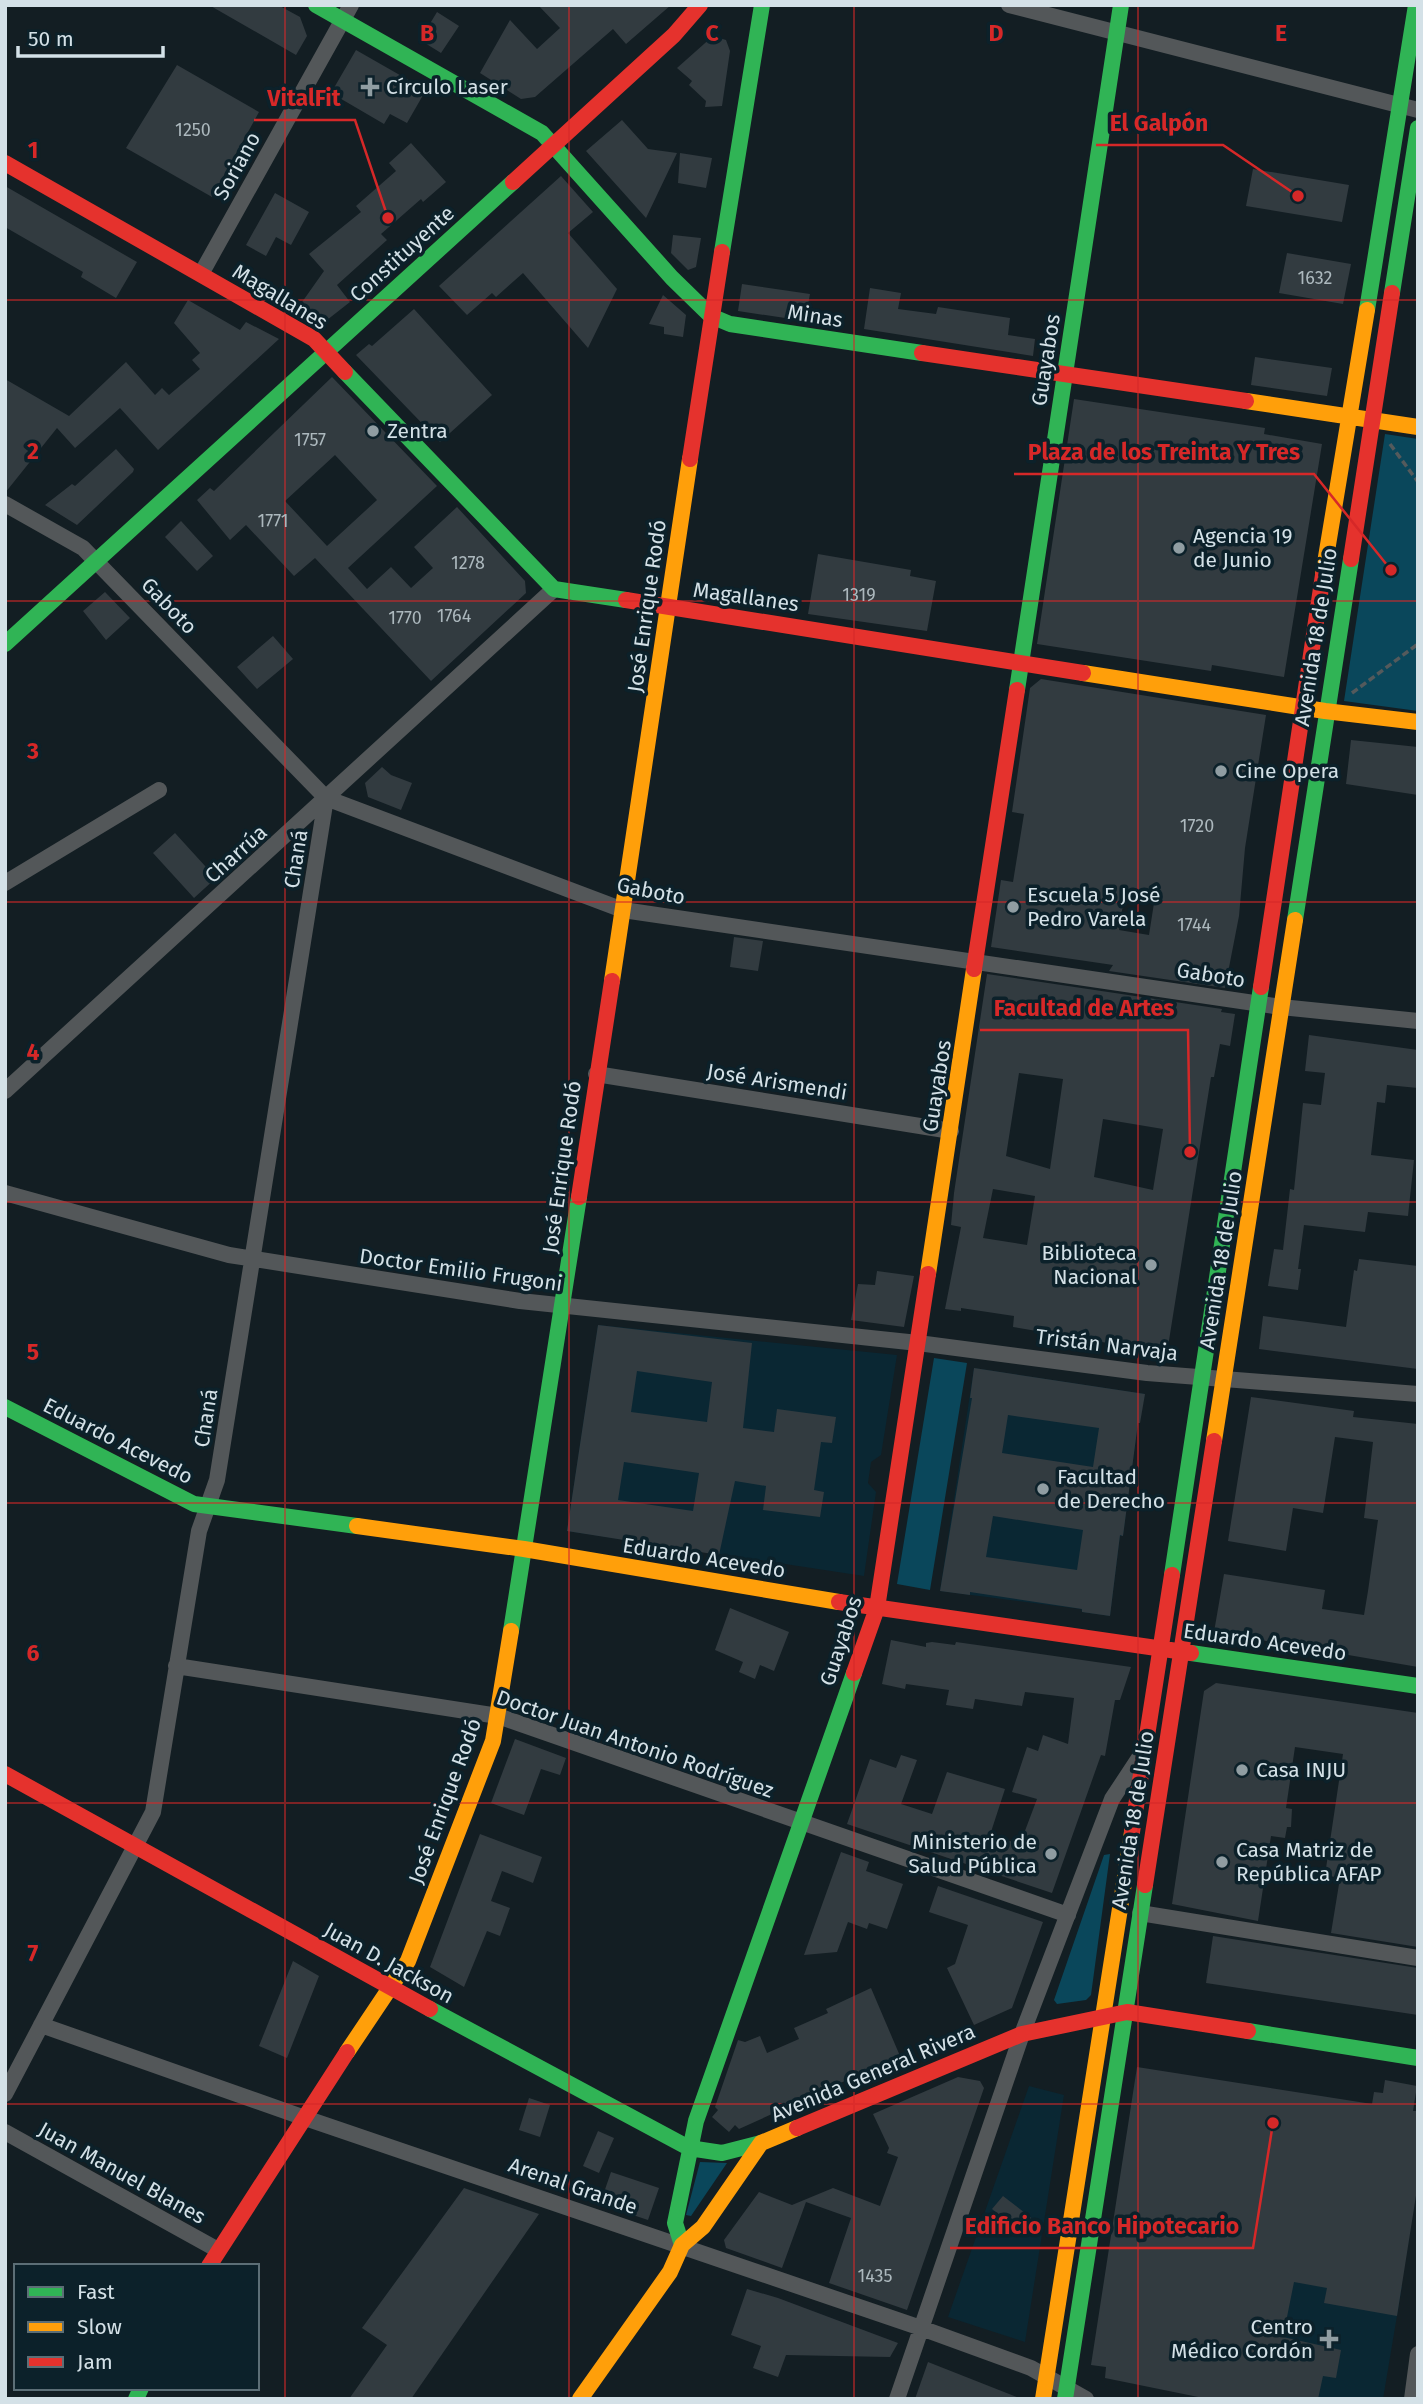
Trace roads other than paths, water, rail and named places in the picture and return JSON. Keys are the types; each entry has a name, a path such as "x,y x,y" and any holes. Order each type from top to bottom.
{"street":[{"name":"Minas","path":"316,5 531,125 554,145 672,278 711,316 730,324 1418,427"},
{"name":"Soriano","path":"201,274 351,5"},
{"name":"Constituyente","path":"5,644 674,35 700,5"},
{"name":"José Enrique Rodó","path":"210,2264 408,1961 481,1776 498,1716 563,1307 711,316 762,5"},
{"path":"1009,5 1418,110"},
{"name":"Guayabos","path":"689,2148 877,1608 1121,5"},
{"name":"Avenida 18 de Julio","path":"1043,2399 1203,1377 1302,707 1416,5"},
{"name":"Avenida 18 de Julio","path":"1065,2394 1127,2012 1325,711 1418,128"},
{"name":"Magallanes","path":"5,163 301,329 326,351 554,589 1022,660 1325,711 1418,722"},
{"name":"Gaboto","path":"5,504 83,548 327,798 623,910 977,960 1281,1007 1418,1021"},
{"name":"Charrúa","path":"5,1091 554,589"},
{"path":"5,883 159,790"},
{"name":"Chaná","path":"5,2094 153,1812 199,1531 217,1480 327,798"},
{"name":"José Arismendi","path":"596,1074 951,1131"},
{"name":"Doctor Emilio Frugoni","path":"5,1193 253,1260 563,1307 918,1343"},
{"name":"Tristán Narvaja","path":"918,1343 1147,1373 1418,1394"},
{"name":"Eduardo Acevedo","path":"5,1407 181,1499 207,1506 524,1549 877,1608 1418,1686"},
{"name":"Doctor Juan Antonio Rodríguez","path":"176,1666 498,1716 1068,1915"},
{"name":"Avenida 18 de Julio","path":"897,2399 1022,2034 1112,1799 1144,1751"},
{"name":"Juan D. Jackson","path":"5,1774 392,1989 689,2148 722,2153 761,2143"},
{"path":"1140,1913 1418,1958"},
{"path":"1127,2012 1418,2058"},
{"name":"Avenida General Rivera","path":"580,2399 670,2272 682,2245 703,2227 761,2143 1022,2034 1127,2012"},
{"name":"Arenal Grande","path":"41,2025 921,2328 1031,2368 1065,2394 1086,2399"},
{"name":"Juan Manuel Blanes","path":"5,2132 218,2250"},
{"path":"682,2245 676,2223 689,2148"},
{"path":"1412,2399 1418,2354"}],"place":[{"name":"Círculo Laser","path":"370,87"},
{"name":"El Galpón","path":"1298,196"},
{"name":"VitalFit","path":"388,218"},
{"name":"Zentra","path":"373,431"},
{"name":"Agencia 19 de Junio","path":"1179,548"},
{"name":"Plaza de los Treinta Y Tres","path":"1391,570"},
{"name":"Cine Opera","path":"1221,771"},
{"name":"Escuela 5 José Pedro Varela","path":"1013,907"},
{"name":"Facultad de Artes","path":"1190,1152"},
{"name":"Biblioteca Nacional","path":"1151,1265"},
{"name":"Facultad de Derecho","path":"1043,1489"},
{"name":"Casa INJU","path":"1242,1770"},
{"name":"Ministerio de Salud Pública","path":"1051,1854"},
{"name":"Casa Matriz de República AFAP","path":"1222,1862"},
{"name":"Edificio Banco Hipotecario","path":"1273,2123"},
{"name":"Centro Médico Cordón","path":"1329,2339"}]}
